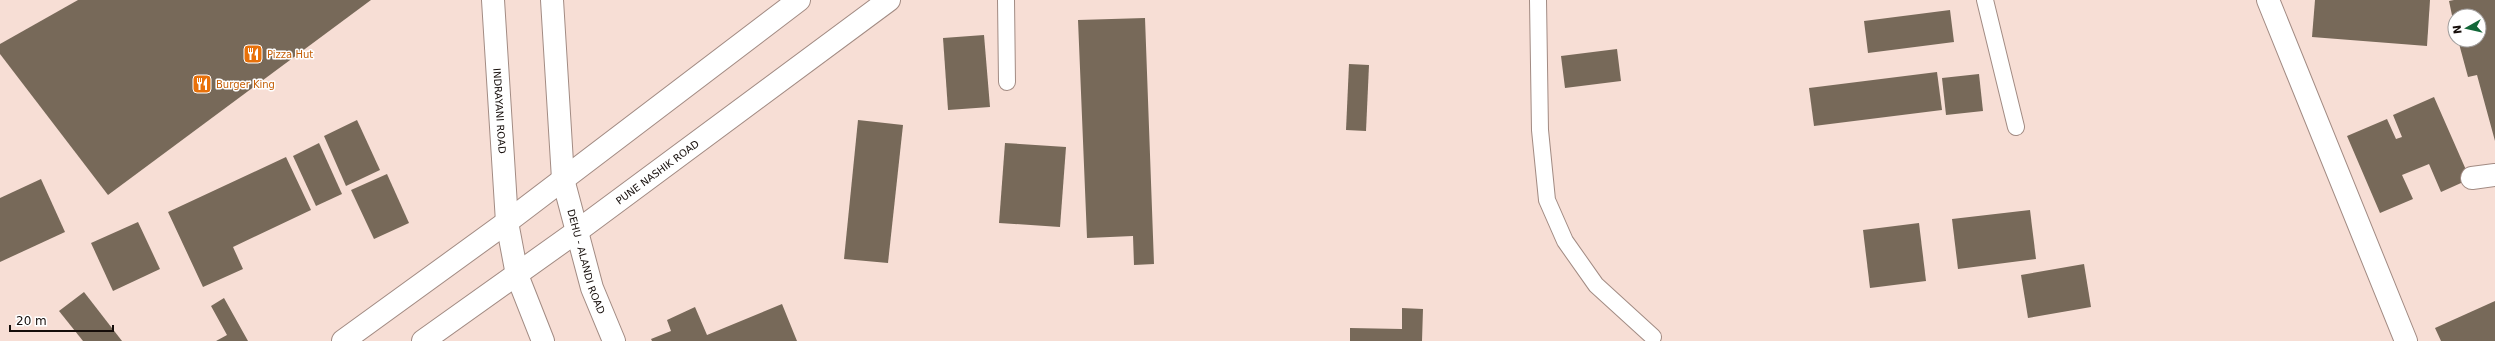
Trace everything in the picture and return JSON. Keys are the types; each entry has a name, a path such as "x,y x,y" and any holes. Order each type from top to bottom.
{"main road":[{"name":"INDRAYANI ROAD","path":"492,0 507,222"},
{"path":"552,0 563,179"},
{"path":"343,341 507,222 799,0"},
{"name":"PUNE NASHIK ROAD","path":"423,341 576,232 889,0"},
{"path":"2268,0 2406,341"},
{"path":"2472,178 2495,175"},
{"name":"DEHU - ALANDI ROAD","path":"563,179 592,288 614,341"},
{"path":"507,222 516,275 543,341"}],"lane":[{"path":"1006,0 1007,82"},
{"path":"1538,0 1540,130 1547,200 1565,241 1596,285 1653,337"},
{"path":"1985,0 2016,127"}],"building":[{"path":"78,0 371,0 108,195 0,54 0,44"},
{"path":"2315,0 2430,0 2427,46 2312,37"},
{"path":"2495,0 2495,141 2477,75 2468,77 2460,48 2487,48 2487,8 2450,8 2449,1"},
{"path":"1950,10 1954,42 1868,53 1864,21"},
{"path":"1145,18 1154,264 1134,265 1133,236 1087,238 1078,20"},
{"path":"984,35 990,107 948,110 943,38"},
{"path":"1617,49 1621,81 1565,88 1561,56"},
{"path":"1349,64 1369,65 1366,131 1346,130"},
{"path":"1937,72 1942,110 1814,126 1809,88"},
{"path":"1979,74 1983,111 1946,115 1942,78"},
{"path":"2434,97 2470,179 2441,192 2429,164 2402,175 2413,199 2380,213 2347,136 2387,119 2396,139 2402,137 2393,115"},
{"path":"357,120 380,170 346,186 324,136"},
{"path":"858,120 903,125 888,263 844,259"},
{"path":"319,143 342,194 316,206 293,156"},
{"path":"1005,143 1066,147 1060,227 999,223"},
{"path":"286,157 311,210 233,247 243,269 203,287 168,212"},
{"path":"387,174 409,223 374,239 351,190"},
{"path":"41,179 65,232 0,262 0,198"},
{"path":"2030,210 2036,259 1958,269 1952,219"},
{"path":"138,222 160,269 113,291 91,243"},
{"path":"1919,223 1926,281 1870,288 1863,230"},
{"path":"2084,264 2091,307 2028,318 2021,275"},
{"path":"84,292 122,341 83,341 59,311"},
{"path":"224,298 248,341 216,341 227,335 211,306"},
{"path":"2495,301 2495,341 2441,341 2435,328"},
{"path":"782,304 797,341 652,341 651,339 671,331 667,320 695,307 707,335"},
{"path":"1402,308 1423,309 1422,341 1350,341 1350,328 1402,329"}],"place":[{"name":"Pizza Hut","path":"253,54"},
{"name":"Burger King","path":"202,84"}]}
